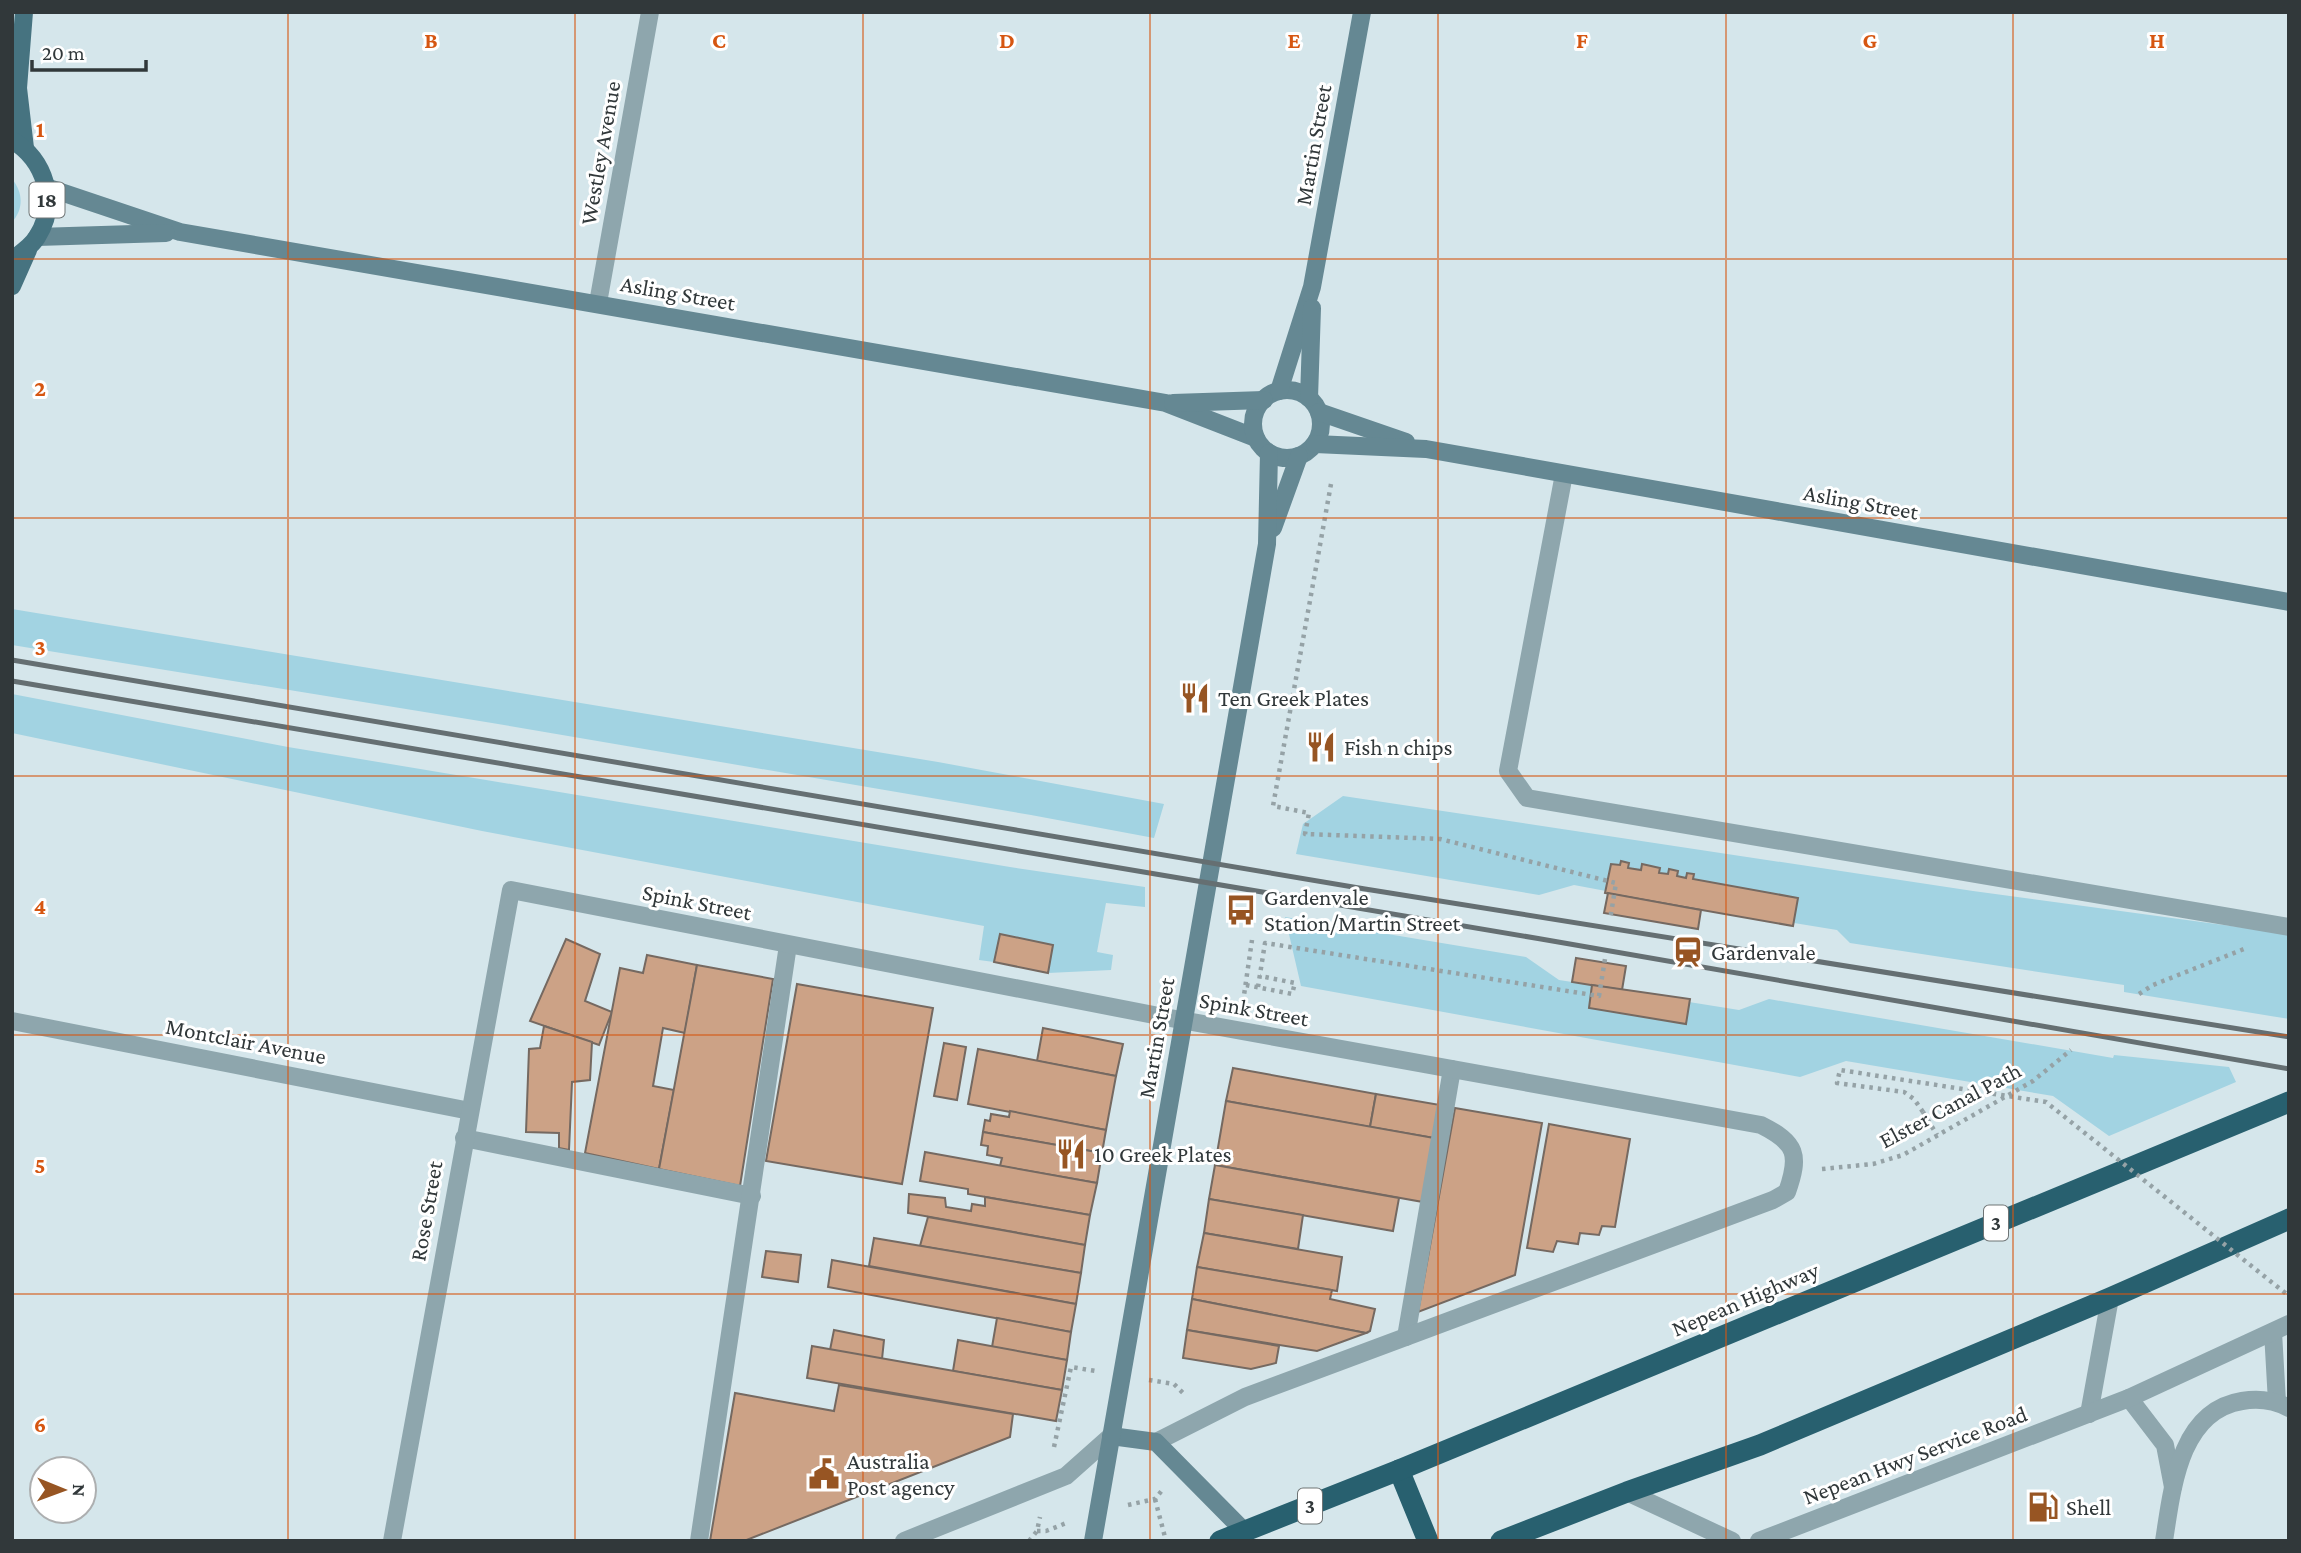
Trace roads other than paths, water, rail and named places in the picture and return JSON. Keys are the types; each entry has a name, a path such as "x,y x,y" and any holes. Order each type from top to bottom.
{"highway":[{"name":"Nepean Highway","path":"1220,1541 1399,1470 2289,1102"},
{"path":"1501,1541 1627,1492 1760,1445 2110,1298 2289,1219"},
{"path":"1399,1470 1428,1541"}],"main road":[{"name":"18","path":"12,286 45,221 47,204 42,173 19,144 18,88 24,12"},
{"name":"18","path":"12,260 33,242"}],"street":[{"name":"Westley Avenue","path":"598,303 650,12"},
{"name":"Martin Street","path":"1271,396 1312,287 1362,12"},
{"name":"Asling Street","path":"46,187 180,232 1166,403 1256,438"},
{"name":"Asling Street","path":"33,242 180,232"},
{"name":"Martin Street","path":"1312,287 1314,405"},
{"path":"1300,393 1314,405 1321,423 1315,444 1299,456 1289,458 1269,453 1256,438 1254,418 1271,396 1300,393"},
{"name":"Asling Street","path":"1166,403 1271,396"},
{"name":"Asling Street","path":"1314,405 1426,449"},
{"name":"Asling Street","path":"1315,444 1426,449 2289,602"},
{"name":"Martin Street","path":"1093,1541 1267,544 1269,453"},
{"name":"Martin Street","path":"1267,544 1299,456"},
{"path":"1564,474 1508,771 1527,798 2289,927"},
{"name":"Spink Street","path":"511,890 1184,1021 1761,1125 1786,1139 1793,1151 1794,1172 1787,1192 1773,1200 1406,1337"},
{"name":"Rose Street","path":"392,1541 511,890"},
{"path":"699,1541 788,946"},
{"name":"Montclair Avenue","path":"12,1021 470,1111"},
{"path":"904,1541 1066,1476 1111,1436 1156,1442 1245,1397 1406,1337 1452,1069"},
{"path":"464,1138 752,1196"},
{"path":"2089,1414 2110,1298"},
{"path":"2164,1541 2173,1486 2188,1442 2198,1426 2213,1411 2232,1402 2253,1399 2283,1405 2281,1328"},
{"name":"Nepean Hwy Service Road","path":"1759,1541 2129,1398 2281,1328"},
{"path":"2129,1398 2165,1445 2173,1486"},
{"path":"1156,1442 1245,1532"},
{"path":"1627,1492 1732,1541"}],"railway":[{"path":"12,660 1365,889 2289,1037"},
{"path":"12,681 1541,939 2289,1069"}],"place":[{"name":"Ten Greek Plates","path":"1195,698"},
{"name":"Fish n chips","path":"1321,747"},
{"name":"Gardenvale Station/Martin Street","path":"1241,910"},
{"name":"Gardenvale","path":"1688,952"},
{"name":"10 Greek Plates","path":"1071,1154"},
{"name":"Australia Post agency","path":"824,1474"},
{"name":"Shell","path":"2043,1507"}]}
